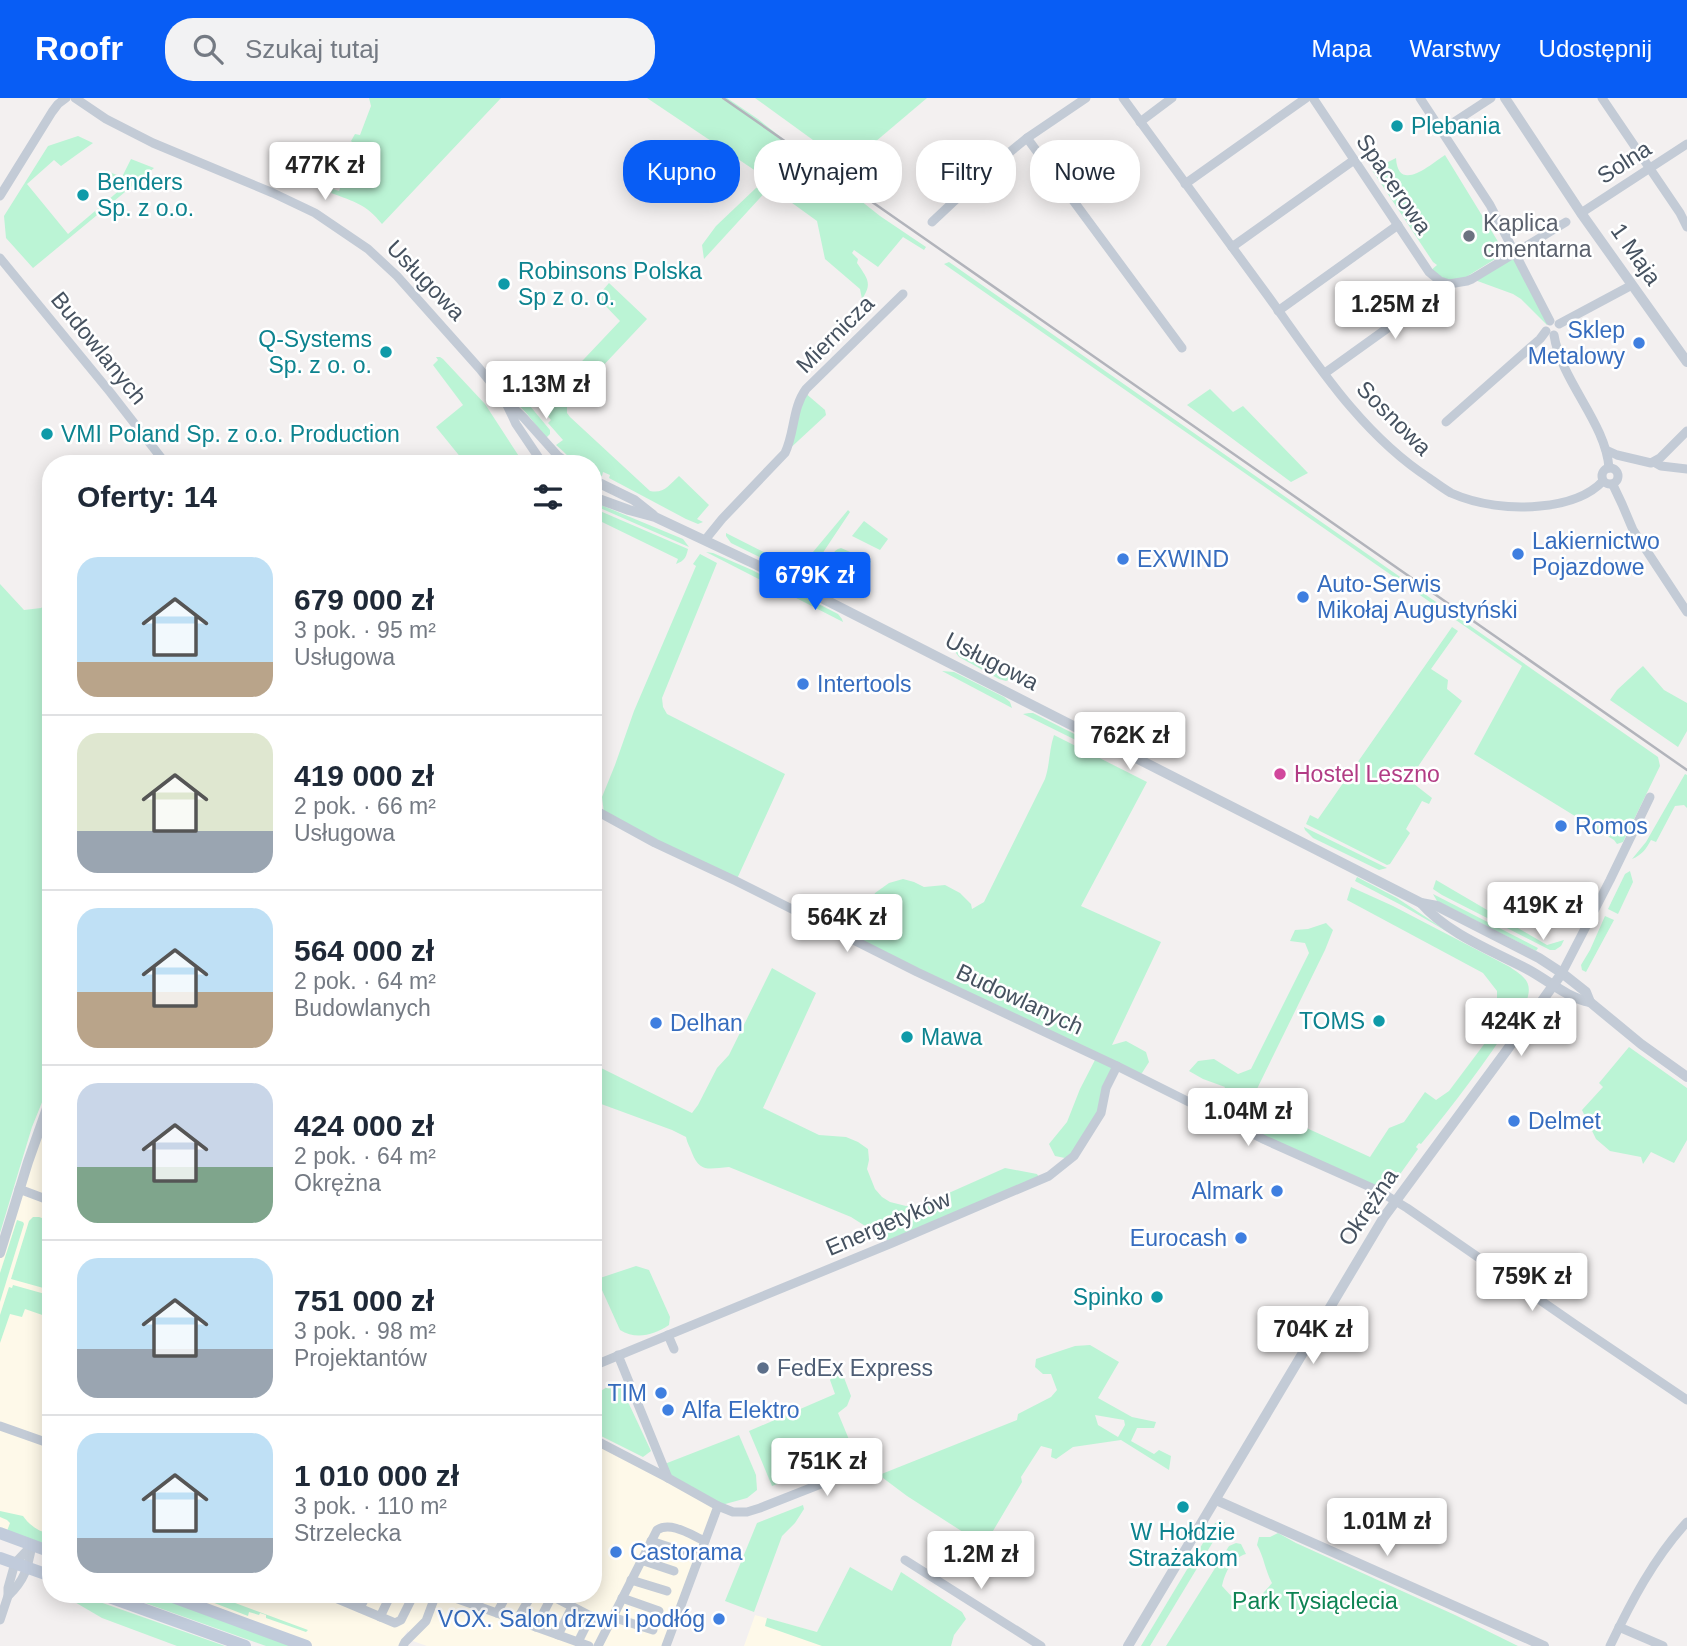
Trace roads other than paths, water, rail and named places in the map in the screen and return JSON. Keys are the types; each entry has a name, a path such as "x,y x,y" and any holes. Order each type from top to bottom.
{"main road":[{"path":"0,1534 42,1549"},
{"path":"0,1558 42,1573"},
{"path":"126,1603 245,1646"},
{"path":"189,1603 306,1646"}],"street":[{"path":"0,196 52,112 66,98"},
{"name":"Usługowa","path":"75,98 106,119 153,143 274,193 316,214 368,250 397,276 555,455"},
{"path":"932,222 1027,138 1086,98"},
{"name":"Sosnowa","path":"1123,98 1325,373 1363,422 1406,463 1450,492 1478,502 1530,507 1550,505 1573,500 1608,483"},
{"path":"1140,122 1172,98"},
{"path":"1185,184 1306,98"},
{"name":"Spacerowa","path":"1313,98 1429,271 1440,281 1449,284"},
{"path":"1420,98 1490,205 1516,251 1553,328 1556,347 1601,438 1609,468"},
{"path":"1442,130 1491,98"},
{"name":"1 Maja","path":"1505,98 1581,213 1687,362"},
{"path":"1602,98 1687,227"},
{"path":"1027,138 1182,348"},
{"name":"Solna","path":"1581,213 1687,144"},
{"path":"1232,247 1354,160"},
{"path":"1325,373 1449,284 1467,281 1566,222"},
{"path":"1278,311 1398,225"},
{"name":"Budowlanych","path":"0,258 159,455"},
{"path":"1447,422 1553,328 1632,285"},
{"name":"Miernicza","path":"705,540 783,456 789,445 798,404 806,389 903,294"},
{"name":"Usługowa","path":"505,400 516,424 538,455"},
{"path":"1606,450 1646,463 1654,462 1687,431"},
{"path":"1654,462 1661,466 1687,469"},
{"path":"1608,483 1618,479 1616,470 1609,468 1603,471 1602,477 1622,503 1633,530 1687,611"},
{"name":"Usługowa","path":"602,484 635,500 655,517"},
{"name":"Usługowa","path":"602,500 655,517 705,540 1421,903 1437,906 1563,973 1586,992 1590,1002"},
{"name":"Okrężna","path":"1128,1646 1395,1200 1563,973 1650,797"},
{"name":"Budowlanych","path":"602,814 655,843 917,972 1395,1200 1687,1400"},
{"name":"Usługowa","path":"1421,903 1432,916 1464,936 1580,1000 1590,1002"},
{"path":"1590,1002 1687,1077"},
{"name":"Energetyków","path":"602,1362 1049,1176 1074,1156 1101,1113 1106,1088 1116,1066"},
{"path":"0,1254 42,1123"},
{"path":"19,1189 42,1197"},
{"path":"668,1335 674,1349"},
{"path":"618,1355 633,1378 668,1478"},
{"path":"0,1426 42,1441"},
{"path":"602,1444 733,1512 754,1510 864,1467"},
{"path":"1216,1500 1544,1646"},
{"path":"666,1646 718,1506"},
{"path":"1610,1646 1635,1595 1662,1553 1687,1522"},
{"path":"598,1646 657,1530 664,1526 672,1527 705,1541"},
{"path":"651,1542 681,1551"},
{"path":"0,1619 15,1563 32,1545"},
{"path":"8,1596 28,1568 32,1545"},
{"path":"641,1560 674,1571"},
{"path":"905,1560 1041,1646"},
{"path":"631,1580 667,1591"},
{"path":"622,1598 659,1611"},
{"path":"352,1603 395,1623 400,1622 410,1603"},
{"path":"360,1608 362,1603"},
{"path":"380,1617 387,1603"},
{"path":"403,1646 426,1621 433,1603"},
{"path":"471,1603 589,1646"},
{"path":"496,1613 502,1603"},
{"path":"517,1620 527,1603"},
{"path":"536,1627 546,1603"},
{"path":"565,1603 591,1616 653,1630"},
{"path":"558,1635 572,1607"},
{"path":"578,1642 591,1616"},
{"path":"1619,1627 1663,1646"}],"railway":[{"path":"723,98 1687,770"}],"place":[{"name":"Plebania","path":"1397,126"},
{"name":"Benders Sp. z o.o.","path":"83,195"},
{"name":"Kaplica cmentarna","path":"1469,236"},
{"name":"Robinsons Polska Sp z o. o.","path":"504,284"},
{"name":"Sklep Metalowy","path":"1639,343"},
{"name":"Q-Systems Sp. z o. o.","path":"386,352"},
{"name":"VMI Poland Sp. z o.o. Production","path":"47,434"},
{"name":"Lakiernictwo Pojazdowe","path":"1518,554"},
{"name":"EXWIND","path":"1123,559"},
{"name":"Auto-Serwis Mikołaj Augustyński","path":"1303,597"},
{"name":"Intertools","path":"803,684"},
{"name":"Hostel Leszno","path":"1280,774"},
{"name":"Romos","path":"1561,826"},
{"name":"TOMS","path":"1379,1021"},
{"name":"Delhan","path":"656,1023"},
{"name":"Mawa","path":"907,1037"},
{"name":"Delmet","path":"1514,1121"},
{"name":"Almark","path":"1277,1191"},
{"name":"Eurocash","path":"1241,1238"},
{"name":"Spinko","path":"1157,1297"},
{"name":"FedEx Express","path":"763,1368"},
{"name":"TIM","path":"661,1393"},
{"name":"Alfa Elektro","path":"668,1410"},
{"name":"W Hołdzie Strażakom","path":"1183,1507"},
{"name":"Castorama","path":"616,1552"},
{"name":"VOX. Salon drzwi i podłóg","path":"719,1619"}],"park label":[{"name":"Park Tysiąclecia","path":"1315,1601"}]}
